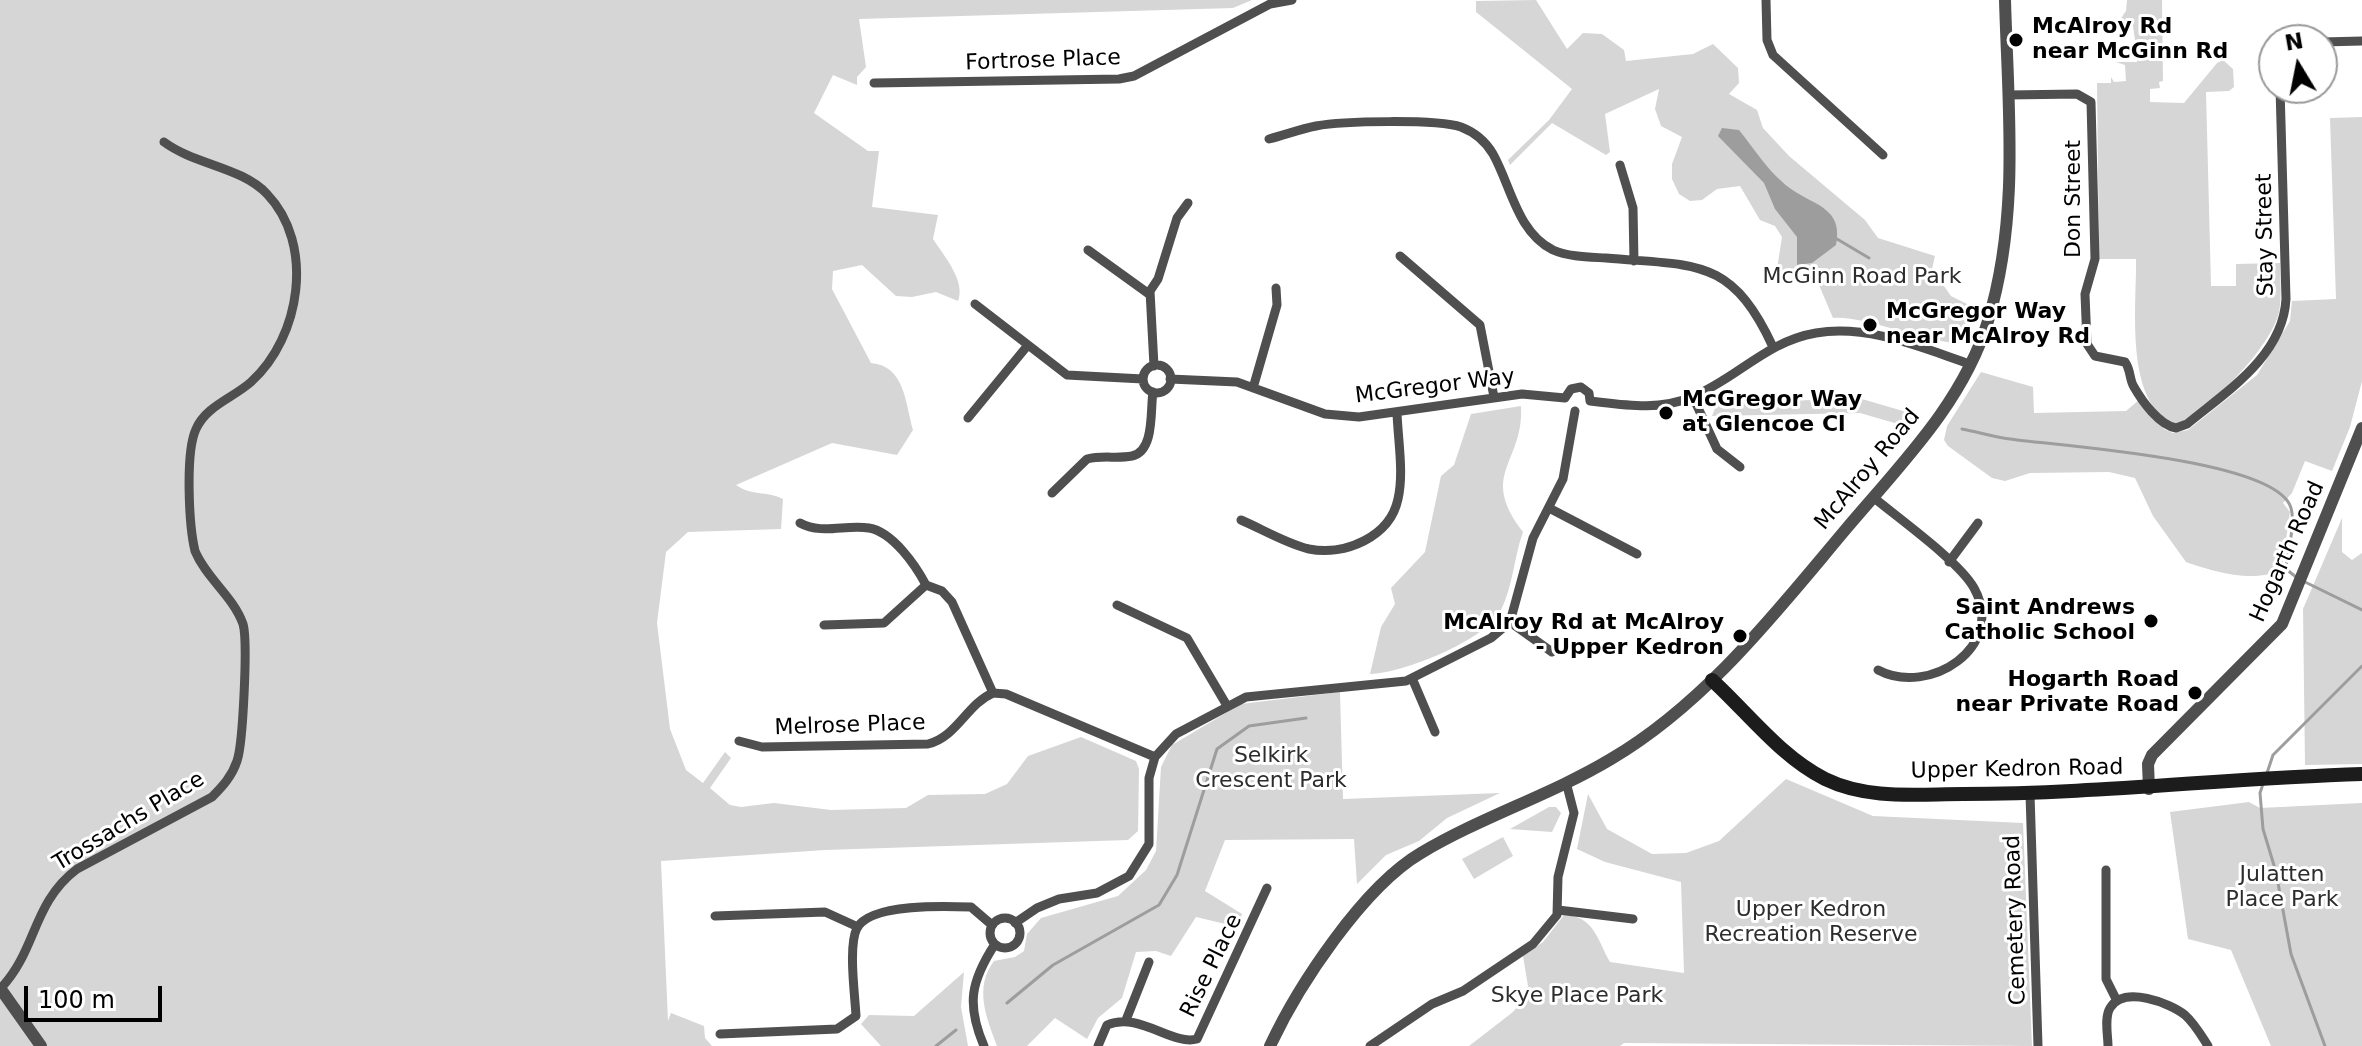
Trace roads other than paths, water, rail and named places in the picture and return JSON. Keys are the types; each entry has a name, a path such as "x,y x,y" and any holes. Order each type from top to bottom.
{"main road":[{"name":"Upper Kedron Road","path":"1712,680 1800,763 1849,789 1873,794 2030,794 2149,789 2244,778 2362,774"}],"street":[{"name":"Fortrose Place","path":"874,83 1119,79 1134,76 1270,4 1292,0"},
{"path":"1766,0 1767,40 1778,63 1883,155"},
{"name":"McAlroy Road","path":"1270,1046 1289,1010 1371,894 1418,855 1637,743 1712,680 1935,422 1970,364 1988,320 2007,235 2005,0"},
{"path":"2338,42 2362,41"},
{"name":"Don Street","path":"2008,95 2077,94 2091,102 2095,259 2085,288 2087,344 2095,356 2125,362 2133,386 2141,397"},
{"name":"Stay Street","path":"2141,397 2163,424 2171,428 2183,427 2255,368 2281,325 2286,299 2280,104"},
{"path":"1269,139 1323,125 1441,123 1461,127 1476,135 1492,151 1525,224 1544,244 1563,254 1692,265 1724,278 1739,291 1773,347"},
{"name":"Trossachs Place","path":"0,988 27,950 36,919 60,882 77,869 194,809 227,783 237,760 244,628 232,603 203,568 195,551 192,441 209,411 252,380 278,346 297,276 297,245 280,210 257,184 183,155 164,142"},
{"path":"1620,165 1633,208 1634,261"},
{"path":"1154,366 1149,294 1158,279 1177,218 1188,203"},
{"path":"1088,250 1149,294"},
{"path":"1400,256 1480,325 1494,397"},
{"path":"1253,388 1277,305 1276,288"},
{"path":"975,304 1073,377 1143,379"},
{"path":"1590,401 1647,407 1693,397 1773,347 1814,333 1848,331 1880,336 1970,364"},
{"path":"968,418 1028,345"},
{"path":"1154,366 1165,368 1170,379 1166,389 1153,392 1146,387 1143,379 1145,372 1154,366"},
{"name":"McGregor Way","path":"1170,379 1229,380 1325,414 1359,417 1494,397 1534,394 1565,398"},
{"path":"1578,387 1588,391 1590,401 1585,409 1575,411 1568,406 1565,398 1571,389 1578,387"},
{"path":"1052,493 1087,459 1134,456 1142,450 1147,443 1153,392"},
{"path":"1693,397 1717,449 1740,467"},
{"path":"1015,923 1037,908 1059,899 1097,893 1129,876 1149,844 1149,778 1155,757 1169,738 1226,704 1252,695 1398,683 1491,638 1510,622 1533,538 1563,479 1575,411"},
{"path":"1241,520 1314,549 1360,543 1378,534 1392,517 1399,496 1397,413"},
{"name":"Hogarth Road","path":"2149,789 2148,764 2152,755 2275,633 2362,428"},
{"path":"1873,497 1967,578 1978,597 1981,619 1972,648 1956,664 1934,674 1894,676 1878,670"},
{"path":"1549,508 1637,554"},
{"path":"800,523 817,528 867,527 878,531 918,568 926,585 942,591 955,605 993,693 1006,694 1155,757"},
{"path":"1949,562 1978,523"},
{"path":"824,625 884,623 926,585"},
{"path":"1117,605 1187,638 1226,704"},
{"path":"1510,622 1552,652"},
{"path":"1412,678 1435,732"},
{"name":"Melrose Place","path":"739,741 762,747 928,744 943,738 993,693"},
{"path":"1370,1046 1533,944 1558,910 1558,877 1574,813 1566,782"},
{"name":"Cemetery Road","path":"2030,794 2038,1046"},
{"path":"2106,870 2106,979 2117,1001"},
{"name":"Rise Place","path":"1126,1020 1184,1043 1197,1039 1267,888"},
{"path":"720,1034 837,1029 848,1024 856,1016 853,948 858,927 872,916 899,909 971,907 992,925"},
{"path":"1558,910 1633,919"},
{"path":"715,916 825,912 858,927"},
{"path":"1003,918 1015,923 1020,932 1017,941 1004,948 995,944 990,935 992,925 1003,918"},
{"path":"984,1046 976,1026 973,987 977,971 995,944"},
{"path":"1098,1046 1107,1025 1126,1020 1149,962"},
{"path":"0,988 41,1046"},
{"path":"2108,1046 2108,1014 2117,1001 2139,998 2170,1006 2190,1019 2208,1046"}],"waterway":[{"path":"1837,239 1869,258"},
{"path":"1962,429 2010,439 2163,458 2208,466 2248,478 2277,491 2291,508 2292,530 2286,569 2296,577"},
{"path":"2303,581 2362,610"},
{"path":"2267,773 2273,755 2362,666"},
{"path":"1007,1003 1053,965 1159,905 1177,875 1217,749 1249,726 1306,718"},
{"path":"2263,784 2260,793 2263,829 2276,872 2291,954 2325,1046"},
{"path":"936,1046 956,1030"}],"place":[{"name":"McAlroy Rd near McGinn Rd","path":"2016,40"},
{"name":"McGregor Way near McAlroy Rd","path":"1870,325"},
{"name":"McGregor Way at Glencoe Cl","path":"1666,413"},
{"name":"Saint Andrews Catholic School","path":"2151,621"},
{"name":"McAlroy Rd at McAlroy - Upper Kedron","path":"1740,636"},
{"name":"Hogarth Road near Private Road","path":"2195,693"}],"park label":[{"name":"McGinn Road Park","path":"1862,277"},
{"name":"Selkirk Crescent Park","path":"1271,768"},
{"name":"Julatten Place Park","path":"2282,888"},
{"name":"Upper Kedron Recreation Reserve","path":"1811,922"},
{"name":"Skye Place Park","path":"1577,996"}]}
